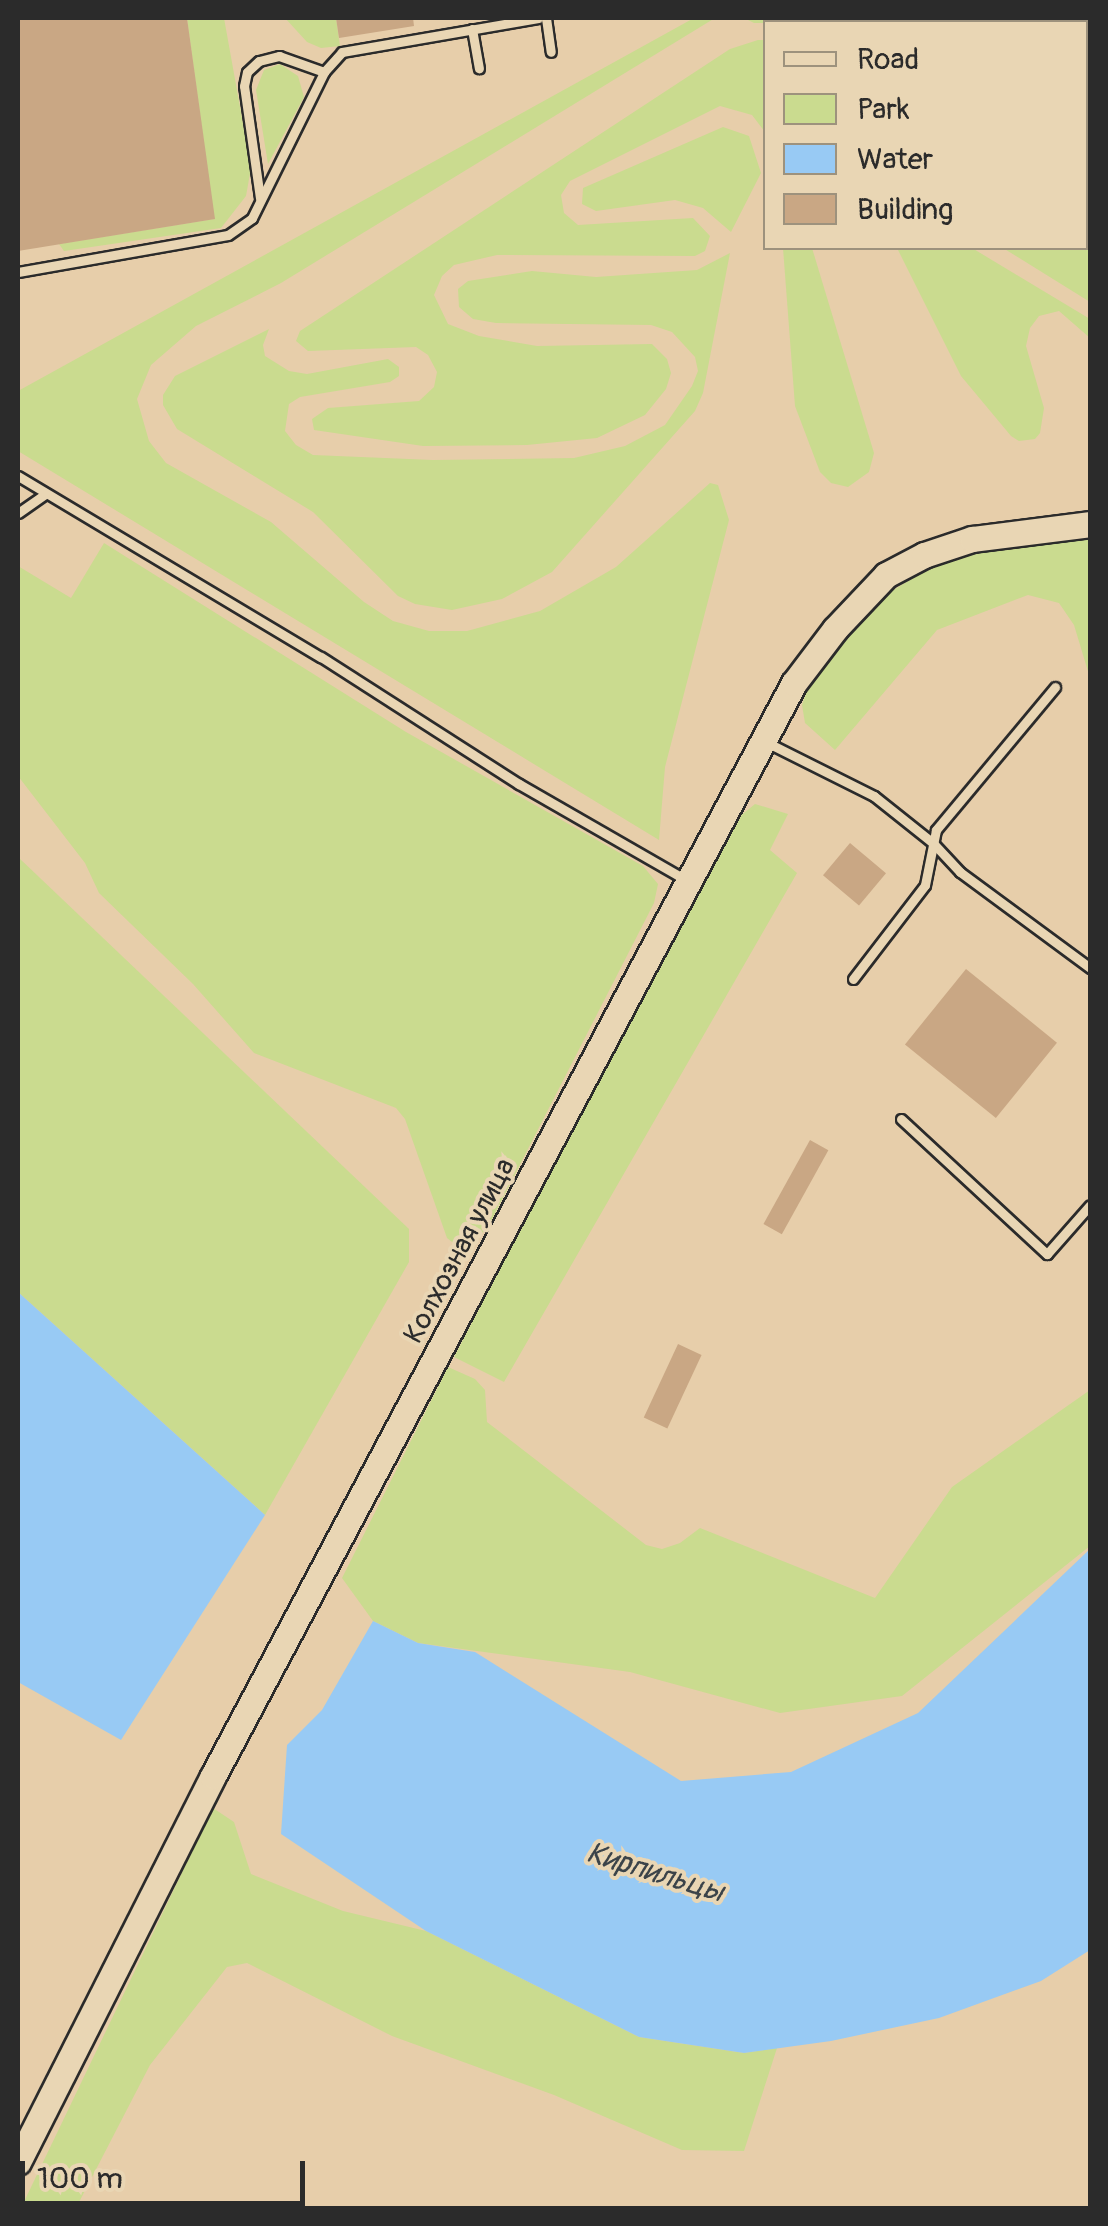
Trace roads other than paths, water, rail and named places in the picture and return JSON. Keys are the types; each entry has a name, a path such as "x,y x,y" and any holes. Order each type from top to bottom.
{"main road":[{"name":"Колхозная улица","path":"18,2162 214,1776 794,683 835,629 886,576 924,555 972,538 1090,524"}],"lane":[{"path":"18,272 228,236 252,218 324,72 342,52 538,18"},
{"path":"546,18 551,52"},
{"path":"472,29 479,68"},
{"path":"260,198 244,86 247,72 259,61 278,56 324,72"},
{"path":"18,476 687,881"},
{"path":"18,513 45,494"},
{"path":"853,979 925,885 936,830 1055,687"},
{"path":"761,740 874,796 934,843 960,872 1090,968"},
{"path":"901,1119 1047,1254 1090,1206"}],"water":[{"path":"18,1292 265,1515 121,1740 18,1682"},
{"name":"Кирпильцы","path":"1090,1549 1090,1950 1041,1981 939,2018 831,2041 744,2053 639,2037 426,1931 281,1834 287,1745 322,1710 373,1621 418,1643 475,1652 681,1781 791,1772 918,1713"}]}
